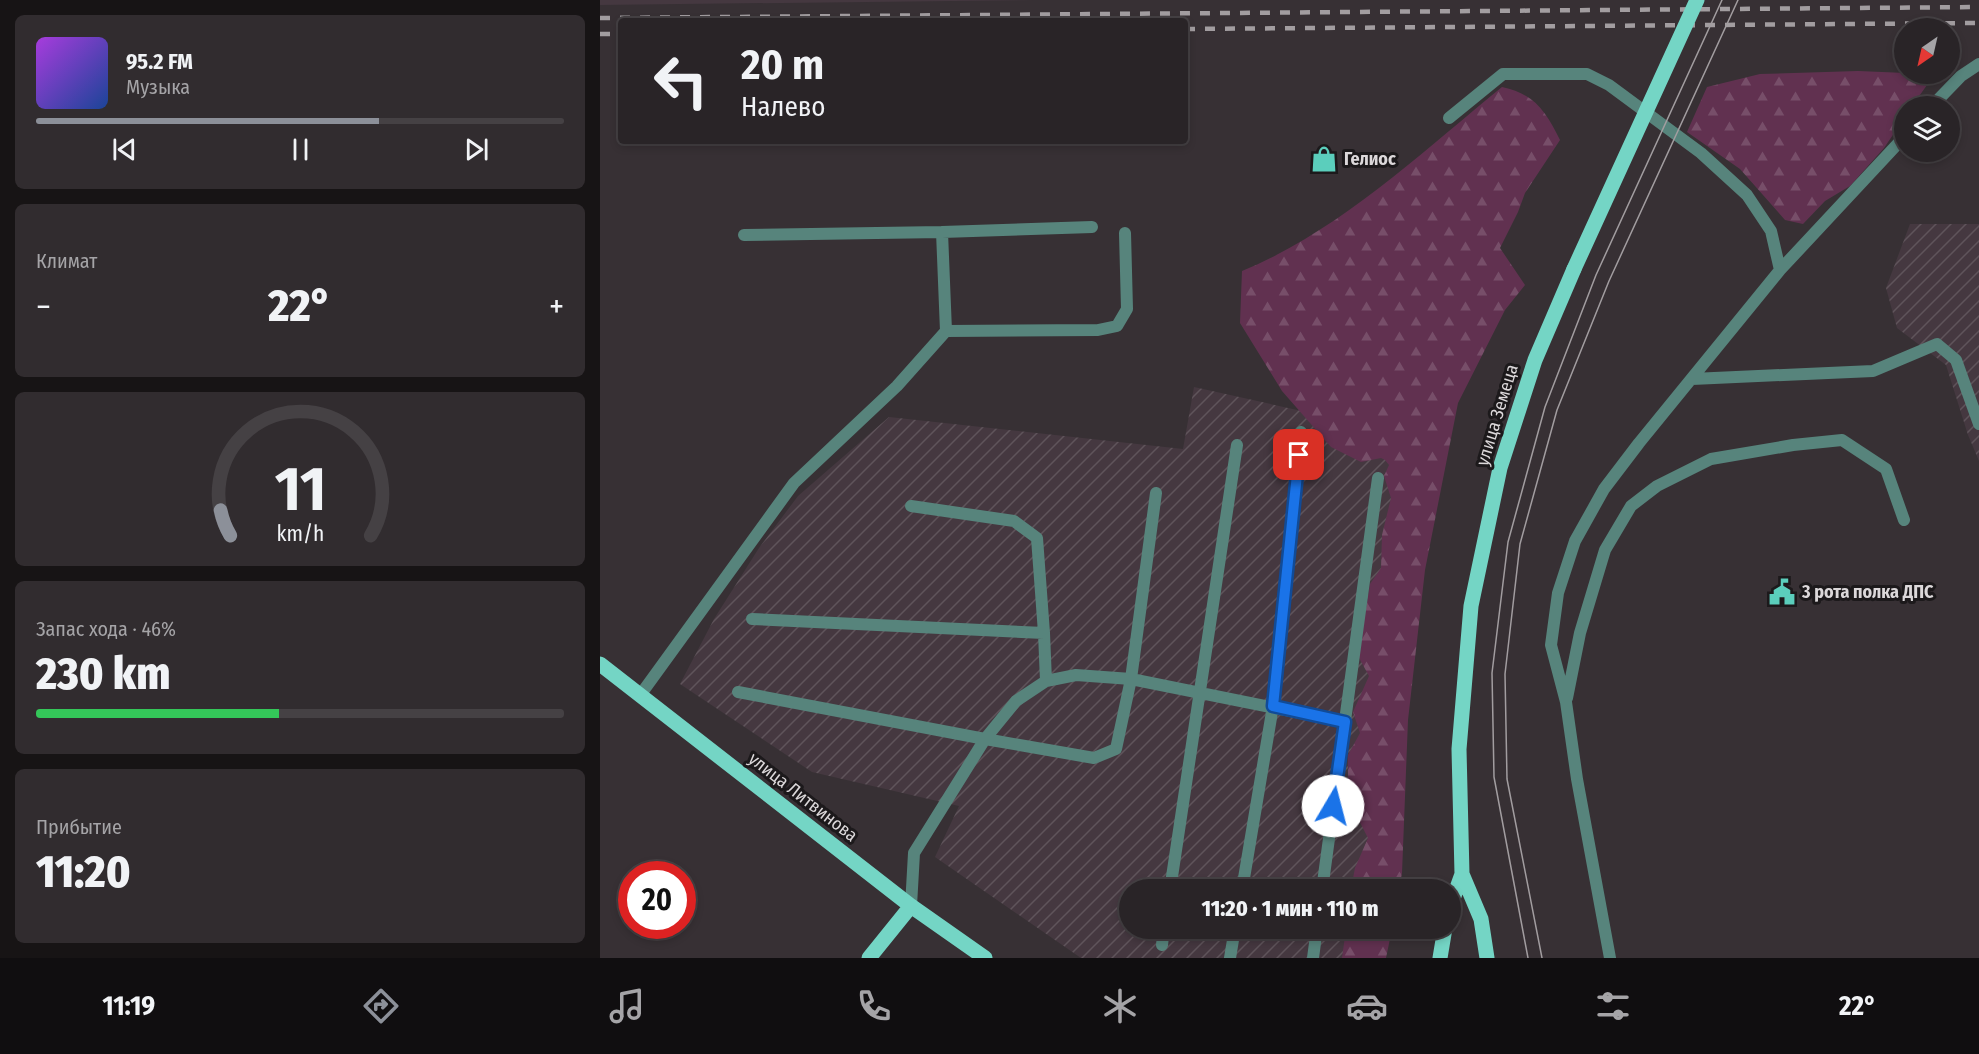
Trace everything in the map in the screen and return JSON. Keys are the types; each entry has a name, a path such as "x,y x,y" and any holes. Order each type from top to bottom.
{"main road":[{"name":"улица Земеца","path":"1462,874 1460,749 1471,606 1500,468 1535,360 1697,0"},
{"name":"улица Литвинова","path":"600,664 911,906 985,958"},
{"path":"1460,879 1462,874"},
{"path":"1462,874 1481,918 1487,958"},
{"path":"869,958 911,906"},
{"path":"1440,958 1444,939"}],"lane":[{"path":"1942,96 1961,76 1979,64"},
{"path":"1449,118 1503,74 1587,74 1609,85 1701,153 1747,195 1772,231 1780,270"},
{"path":"1610,958 1577,779 1566,702 1551,645 1558,593 1575,541 1604,489 1692,378 1780,270 1894,148"},
{"path":"744,235 1092,227"},
{"path":"641,694 794,483 897,386 946,331 942,232"},
{"path":"946,331 1098,330 1117,326 1127,309 1125,233"},
{"path":"1692,378 1873,371 1937,344 1956,360 1979,424"},
{"path":"1244,879 1273,706 1301,432"},
{"path":"1566,702 1580,633 1605,550 1631,506 1657,486 1711,459 1793,445 1842,440 1886,469 1904,520"},
{"path":"1172,879 1237,445"},
{"path":"1324,879 1378,478"},
{"path":"738,692 1094,758 1116,749 1131,680 1156,493"},
{"path":"911,506 1014,521 1036,538 1046,681"},
{"path":"752,619 1044,633"},
{"path":"911,906 914,853 985,739 1016,701 1046,681 1076,675 1131,680 1273,706 1345,722"},
{"path":"1162,945 1163,939"},
{"path":"1230,958 1233,939"},
{"path":"1313,958 1316,939"}],"shaded area":[{"path":"600,0 1036,0 600,5"},
{"path":"1910,224 1979,224 1979,461 1968,435 1946,365 1897,328 1886,288"},
{"path":"1194,387 1428,439 1367,879 1119,879 1119,939 1360,939 1357,958 1081,958 935,857 959,806 812,772 680,684 714,619 759,548 798,496 889,417 1183,449"}],"green space":[{"path":"1858,71 1894,73 1894,84 1928,84 1919,96 1894,96 1894,133 1884,148 1850,186 1825,201 1803,224 1785,220 1740,169 1687,132 1707,87 1760,74"},
{"path":"1502,87 1531,99 1550,121 1560,140 1525,193 1500,248 1525,285 1505,310 1458,403 1425,570 1408,720 1401,879 1353,879 1355,868 1368,838 1348,799 1348,755 1360,733 1353,712 1369,676 1358,656 1370,584 1381,568 1382,535 1391,498 1384,476 1389,465 1381,458 1361,462 1331,447 1282,391 1240,323 1242,271 1312,235 1346,213 1410,164"},
{"path":"1345,939 1390,939 1386,958 1342,958"}],"tram line":[{"path":"1528,958 1494,777 1492,673 1508,542 1545,407 1596,275 1722,0"},
{"path":"1542,958 1507,779 1505,674 1520,544 1557,410 1609,281 1738,0"}],"railway":[{"path":"600,18 1979,7"},
{"path":"1188,29 1979,23"},
{"path":"600,34 618,34"}],"place":[{"name":"Гелиос","path":"1324,159"},
{"name":"3 рота полка ДПС","path":"1782,592"}],"route":[{"path":"1299,455 1273,706 1345,722 1333,806"}]}
